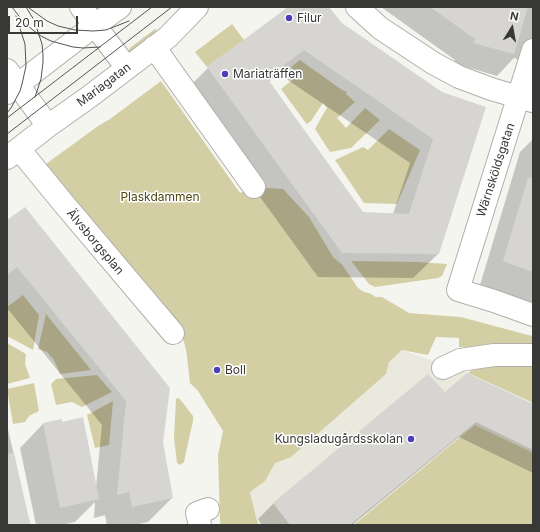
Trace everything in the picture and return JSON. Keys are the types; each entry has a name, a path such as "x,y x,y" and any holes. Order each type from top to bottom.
{"street":[{"path":"81,7 127,68"},
{"path":"48,126 11,83 120,7"},
{"name":"Mariagatan","path":"13,154 48,126 168,37 197,7"},
{"path":"358,7 380,28 434,63 465,79 491,89 526,99"},
{"path":"154,47 254,187"},
{"name":"Wärnsköldsgatan","path":"533,50 526,99 458,290 533,315"},
{"name":"Älvsborgsplan","path":"13,154 68,210 173,333"},
{"path":"443,368 460,360 494,355 533,355"}],"shaded area":[{"name":"Kungsladugårdsskolan","path":"402,350 467,373 533,404 533,525 258,525 246,474"}],"green space":[{"path":"232,24 244,40 207,67 195,52"},
{"path":"155,29 160,34 134,56 127,52 131,47"},
{"path":"300,60 347,92 346,94 355,102 337,118 346,128 365,108 380,120 351,148 330,152 315,129 327,108 323,103 311,121 307,124 281,89 296,77 297,74 291,67"},
{"name":"Plaskdammen","path":"161,81 240,193 254,187 283,189 309,217 333,257 342,265 333,251 358,288 376,297 382,297 409,313 461,317 533,336 533,349 459,347 459,338 436,337 428,355 402,350 389,362 386,374 291,457 275,463 265,481 250,492 258,525 221,525 218,455 223,431 198,391 190,383 186,349 181,332 46,164"},
{"path":"389,129 420,150 397,204 364,203 335,160 363,147 368,150"},
{"path":"351,261 447,264 442,276 438,278 375,287 369,284"},
{"path":"23,295 39,315 33,350 7,336 7,307"},
{"path":"46,314 91,370 60,374 54,360 47,352 38,349"},
{"path":"7,343 26,354 25,364 30,378 7,384"},
{"path":"533,364 533,403 468,373 479,365"},
{"path":"97,375 112,392 82,407 72,402 56,405 51,384 56,379"},
{"path":"34,383 39,411 29,416 25,422 13,424 7,389"},
{"path":"177,398 180,399 193,416 184,462 180,465 177,463 174,438"},
{"path":"113,401 109,445 95,448 87,415"},
{"path":"475,425 533,453 533,525 354,525"}],"building":[{"path":"288,7 329,7 342,23 442,92 486,107 439,254 342,253 207,67","holes":["304,50 433,139 409,214 363,212 267,78"]},
{"path":"430,7 528,7 514,54 473,43 475,39"},
{"path":"528,178 533,178 533,272 503,261"},
{"path":"25,207 170,388 163,442 173,498 132,507 129,492 117,495 126,401 17,267 7,275 7,220"},
{"path":"467,373 533,404 533,450 476,422 350,525 290,525 273,503 428,374 445,392"},
{"path":"83,417 99,499 60,508 43,423 62,419 62,422"},
{"path":"14,453 31,525 7,525 7,454"}],"tram line":[{"path":"12,7 28,26 39,35 51,41 73,47 100,47"},
{"path":"26,7 34,20 42,44 43,62 41,79 35,97"},
{"path":"7,118 152,7"},
{"path":"7,134 172,7"},
{"path":"29,8 47,21 58,26 75,30 106,30 129,21"},
{"path":"7,113 20,91 26,66 25,44 16,16"}],"place":[{"name":"Filur","path":"289,18"},
{"name":"Mariaträffen","path":"225,74"},
{"name":"Boll","path":"217,370"},
{"name":"Kungsladugårdsskolan","path":"411,439"}]}
